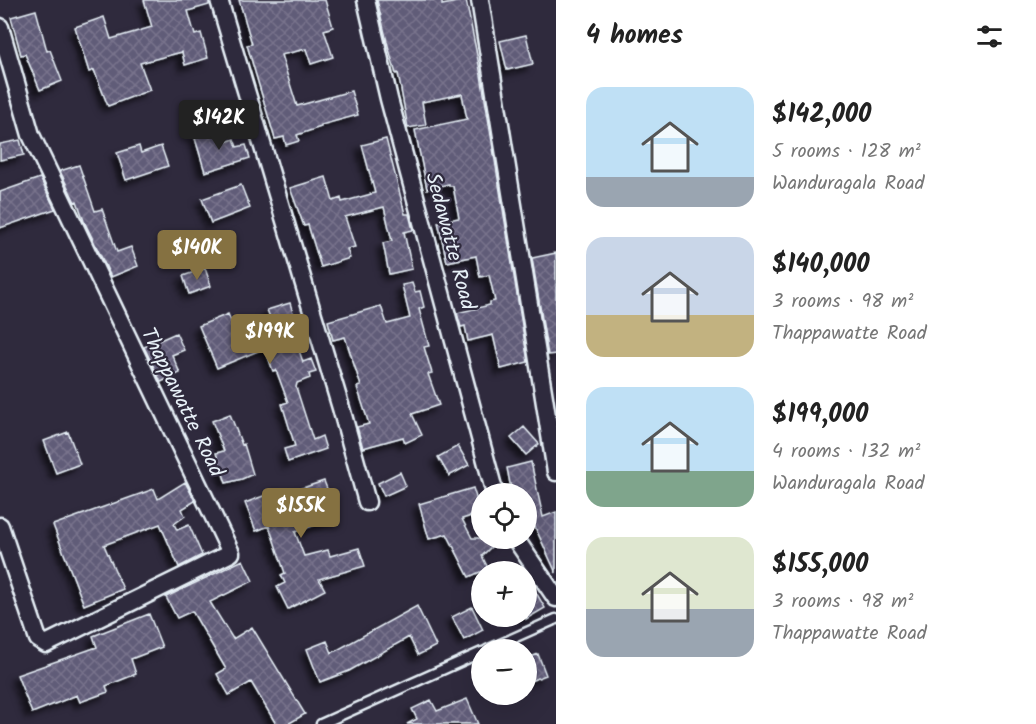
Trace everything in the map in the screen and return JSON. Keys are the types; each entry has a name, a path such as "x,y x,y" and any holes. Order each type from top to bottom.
{"street":[{"path":"219,0 338,397 367,502"},
{"name":"Sedawatte Road","path":"366,0 389,99 492,483"},
{"path":"480,0 556,472"},
{"name":"Thappawatte Road","path":"0,27 31,135 231,553 46,644 39,639 0,526"},
{"path":"523,549 556,598"}],"lane":[{"path":"511,639 556,619"},
{"path":"321,724 471,657"}],"building":[{"path":"144,0 209,0 209,5 188,11 195,35 201,33 208,58 185,65 182,52 140,63 150,90 108,106 94,70 89,72 75,27 104,17 111,39 152,27"},
{"path":"239,0 325,0 333,27 324,30 333,57 311,64 306,49 281,55 297,106 351,91 358,115 321,125 321,127 297,135 299,141 286,145 284,137 275,139 247,45 252,44"},
{"path":"377,0 442,0 442,5 466,0 481,75 528,362 501,369 493,335 468,341 465,326 461,327 457,313 490,305 490,302 495,301 489,275 480,277 476,256 447,262 438,222 459,218 453,186 449,184 427,189 415,130 467,119 462,94 422,102 426,125 408,128 398,73 396,74"},
{"path":"36,10 47,51 50,50 62,81 40,90 25,54 21,55 11,17"},
{"path":"526,35 533,64 507,70 500,41"},
{"path":"218,128 223,143 234,139 237,147 246,145 250,158 205,172 194,135"},
{"path":"386,139 405,214 409,214 413,230 404,232 412,269 389,274 383,243 392,241 384,207 345,217 355,247 347,249 350,258 321,267 308,225 304,226 290,188 326,177 333,201 341,198 342,202 375,193 362,145"},
{"path":"20,140 24,155 0,160 0,144"},
{"path":"139,146 141,153 161,146 168,166 126,180 117,153"},
{"path":"79,165 95,211 102,209 117,252 131,247 138,266 111,277 77,201 75,202 60,171"},
{"path":"40,178 55,209 0,228 0,192"},
{"path":"241,185 250,208 211,223 202,199"},
{"path":"556,253 556,354 548,355 532,258"},
{"path":"205,268 211,286 189,294 183,276"},
{"path":"412,283 415,292 420,291 424,307 419,309 429,346 424,347 432,373 428,374 439,405 412,414 422,435 405,443 403,437 363,448 357,427 369,424 357,387 361,386 345,337 333,340 328,321 381,306 387,324 410,318 402,285"},
{"path":"290,303 297,326 291,327 303,362 311,359 316,372 309,374 310,378 297,383 296,387 313,440 322,436 326,449 288,462 284,449 295,446 282,404 288,402 265,348 217,368 199,326 228,314 234,328 270,317 267,310"},
{"path":"176,333 184,350 172,355 180,373 161,382 144,347"},
{"path":"230,414 242,445 244,444 253,474 226,483 216,453 224,451 212,421"},
{"path":"524,427 539,444 526,455 511,438"},
{"path":"68,432 80,464 56,473 44,441"},
{"path":"458,446 469,465 449,476 438,457"},
{"path":"531,462 536,483 510,483 507,468"},
{"path":"400,472 406,486 384,496 378,483"},
{"path":"324,481 338,517 295,532 304,556 328,550 330,556 359,548 365,566 319,579 325,590 288,609 277,587 285,583 281,575 285,573 269,526 256,531 245,503 282,489 284,494"},
{"path":"185,482 195,501 182,509 185,516 174,524 177,530 189,525 202,555 179,567 160,524 104,545 123,589 84,605 53,525 154,489 158,499"},
{"path":"471,489 471,516 462,519 471,536 471,549 489,549 482,556 484,561 471,561 471,576 469,577 447,534 429,539 419,504"},
{"path":"537,490 543,517 556,512 556,573 537,531"},
{"path":"243,560 253,581 210,602 233,639 252,627 305,714 288,724 276,724 251,682 229,695 217,674 226,669 192,611 177,618 166,597"},
{"path":"537,594 545,608 537,613"},
{"path":"417,606 436,646 418,655 409,637 349,671 320,682 307,649 327,641 332,653"},
{"path":"471,608 471,627 482,627 483,630 464,640 452,617"},
{"path":"149,614 162,647 131,659 136,674 106,686 108,692 80,702 77,695 32,713 17,675 97,647 93,636"},
{"path":"537,654 546,675 537,678"},
{"path":"467,699 478,724 407,724 417,719 412,709 431,700 437,711"}]}
